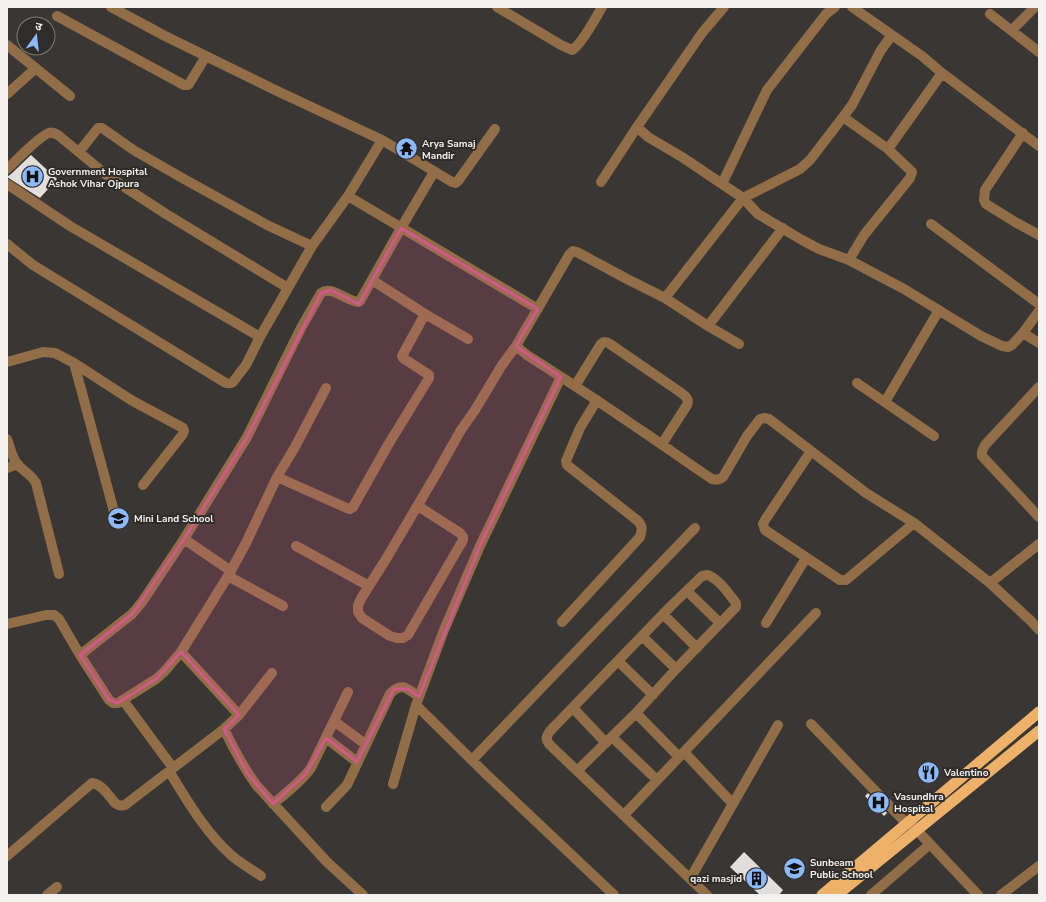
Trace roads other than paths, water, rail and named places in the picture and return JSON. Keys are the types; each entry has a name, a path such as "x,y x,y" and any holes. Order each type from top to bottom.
{"highway":[{"path":"822,895 1039,712"},
{"path":"838,895 1039,730"}],"street":[{"path":"110,7 164,36 382,140 452,182 457,182 495,129"},
{"path":"497,7 572,50 576,48 602,7"},
{"path":"602,182 637,127 702,33 724,7"},
{"path":"722,184 767,90 826,14 835,7"},
{"path":"852,7 922,56 942,73 1039,146"},
{"path":"1012,30 1035,7"},
{"path":"990,14 1039,52"},
{"path":"57,16 184,85 189,84 206,56"},
{"path":"665,298 743,198 800,169 810,160 852,105 881,50 892,35"},
{"path":"7,45 70,96"},
{"path":"7,94 36,68"},
{"path":"888,149 942,73"},
{"path":"843,117 888,149 912,172 910,178 864,235 849,260"},
{"path":"637,127 648,137 682,157 743,198 758,214 819,249 849,260 904,289 981,336 1002,346 1008,347 1012,345 1039,311"},
{"path":"79,152 98,128 102,128 135,151 267,225 312,246"},
{"path":"7,169 43,136 52,133 58,135 109,176 166,214 288,288"},
{"path":"1023,133 985,190 984,200 986,204 1039,235"},
{"path":"7,244 33,265 228,384 233,382 246,365 260,337 312,246 348,196 382,140"},
{"path":"80,655 132,614 142,602 247,437 300,328 321,293 331,290 353,301 358,302 361,299 434,172"},
{"path":"7,184 70,226 260,337"},
{"path":"348,196 538,309"},
{"path":"931,224 1039,304"},
{"path":"708,326 783,228"},
{"path":"418,506 460,533 463,540 408,635 403,638 397,638 390,636 362,618 358,612 358,605 418,506 461,430 502,365 516,346 569,255 573,251 665,298 739,344"},
{"path":"372,280 425,314 468,339"},
{"path":"885,402 939,310"},
{"path":"277,477 349,509 353,507 388,445 429,378 429,375 402,356 425,314"},
{"path":"1023,333 1039,343"},
{"path":"575,386 601,344 603,342 610,344 687,397 687,406 662,444"},
{"path":"516,346 527,355 597,400 712,479 720,480 723,477 747,436 760,420 764,418 770,419 866,493 914,523 990,583 1039,630"},
{"path":"7,362 43,352 55,353 74,363 131,400 183,428 183,434 143,486"},
{"path":"74,363 116,519"},
{"path":"393,784 418,701 444,630 480,546 561,377"},
{"path":"857,383 934,436"},
{"path":"1039,387 986,445 982,452 982,456 1039,517"},
{"path":"7,624 54,615 59,619 80,655 109,700 113,703 118,703 156,679 181,652 229,574 246,543 277,477 295,447 326,388"},
{"path":"562,622 640,537 642,530 642,527 638,521 567,465 566,461 580,428 597,400"},
{"path":"7,439 14,458 36,483 59,574"},
{"path":"811,451 764,520 763,524 765,530 840,580 846,580 914,523"},
{"path":"7,468 18,464"},
{"path":"472,760 695,528"},
{"path":"184,538 229,574 283,606"},
{"path":"990,583 1039,544"},
{"path":"296,546 369,586"},
{"path":"766,623 806,558"},
{"path":"577,771 636,713 736,607 736,604 721,584 710,576 702,576 663,614 546,736 547,741 577,771 707,895"},
{"path":"687,591 720,623"},
{"path":"624,816 816,613"},
{"path":"663,614 697,648"},
{"path":"642,636 676,669"},
{"path":"181,652 239,715"},
{"path":"618,661 653,695"},
{"path":"7,856 92,783 96,783 100,786 115,803 121,806 125,805 224,729 239,715 272,673"},
{"path":"326,807 347,786 365,744 390,694 398,687 408,689 472,760 614,895"},
{"path":"273,804 306,774 314,763 348,692"},
{"path":"123,700 171,770 196,813 232,855 261,876"},
{"path":"573,708 657,780"},
{"path":"636,713 733,804"},
{"path":"334,721 365,744"},
{"path":"811,724 978,895"},
{"path":"690,879 778,725"},
{"path":"224,729 238,758 257,786 327,862 363,895"},
{"path":"326,738 357,762"},
{"path":"871,895 929,845"},
{"path":"1001,895 1039,866"},
{"path":"47,895 57,886"}],"place":[{"name":"Arya Samaj Mandir","path":"406,149"},
{"name":"Government Hospital Ashok Vihar Ojpura","path":"33,177"},
{"name":"Mini Land School","path":"118,518"},
{"name":"Valentino","path":"928,772"},
{"name":"Vasundhra Hospital","path":"879,802"},
{"name":"Sunbeam Public School","path":"795,868"},
{"name":"qazi masjid","path":"757,878"}]}
